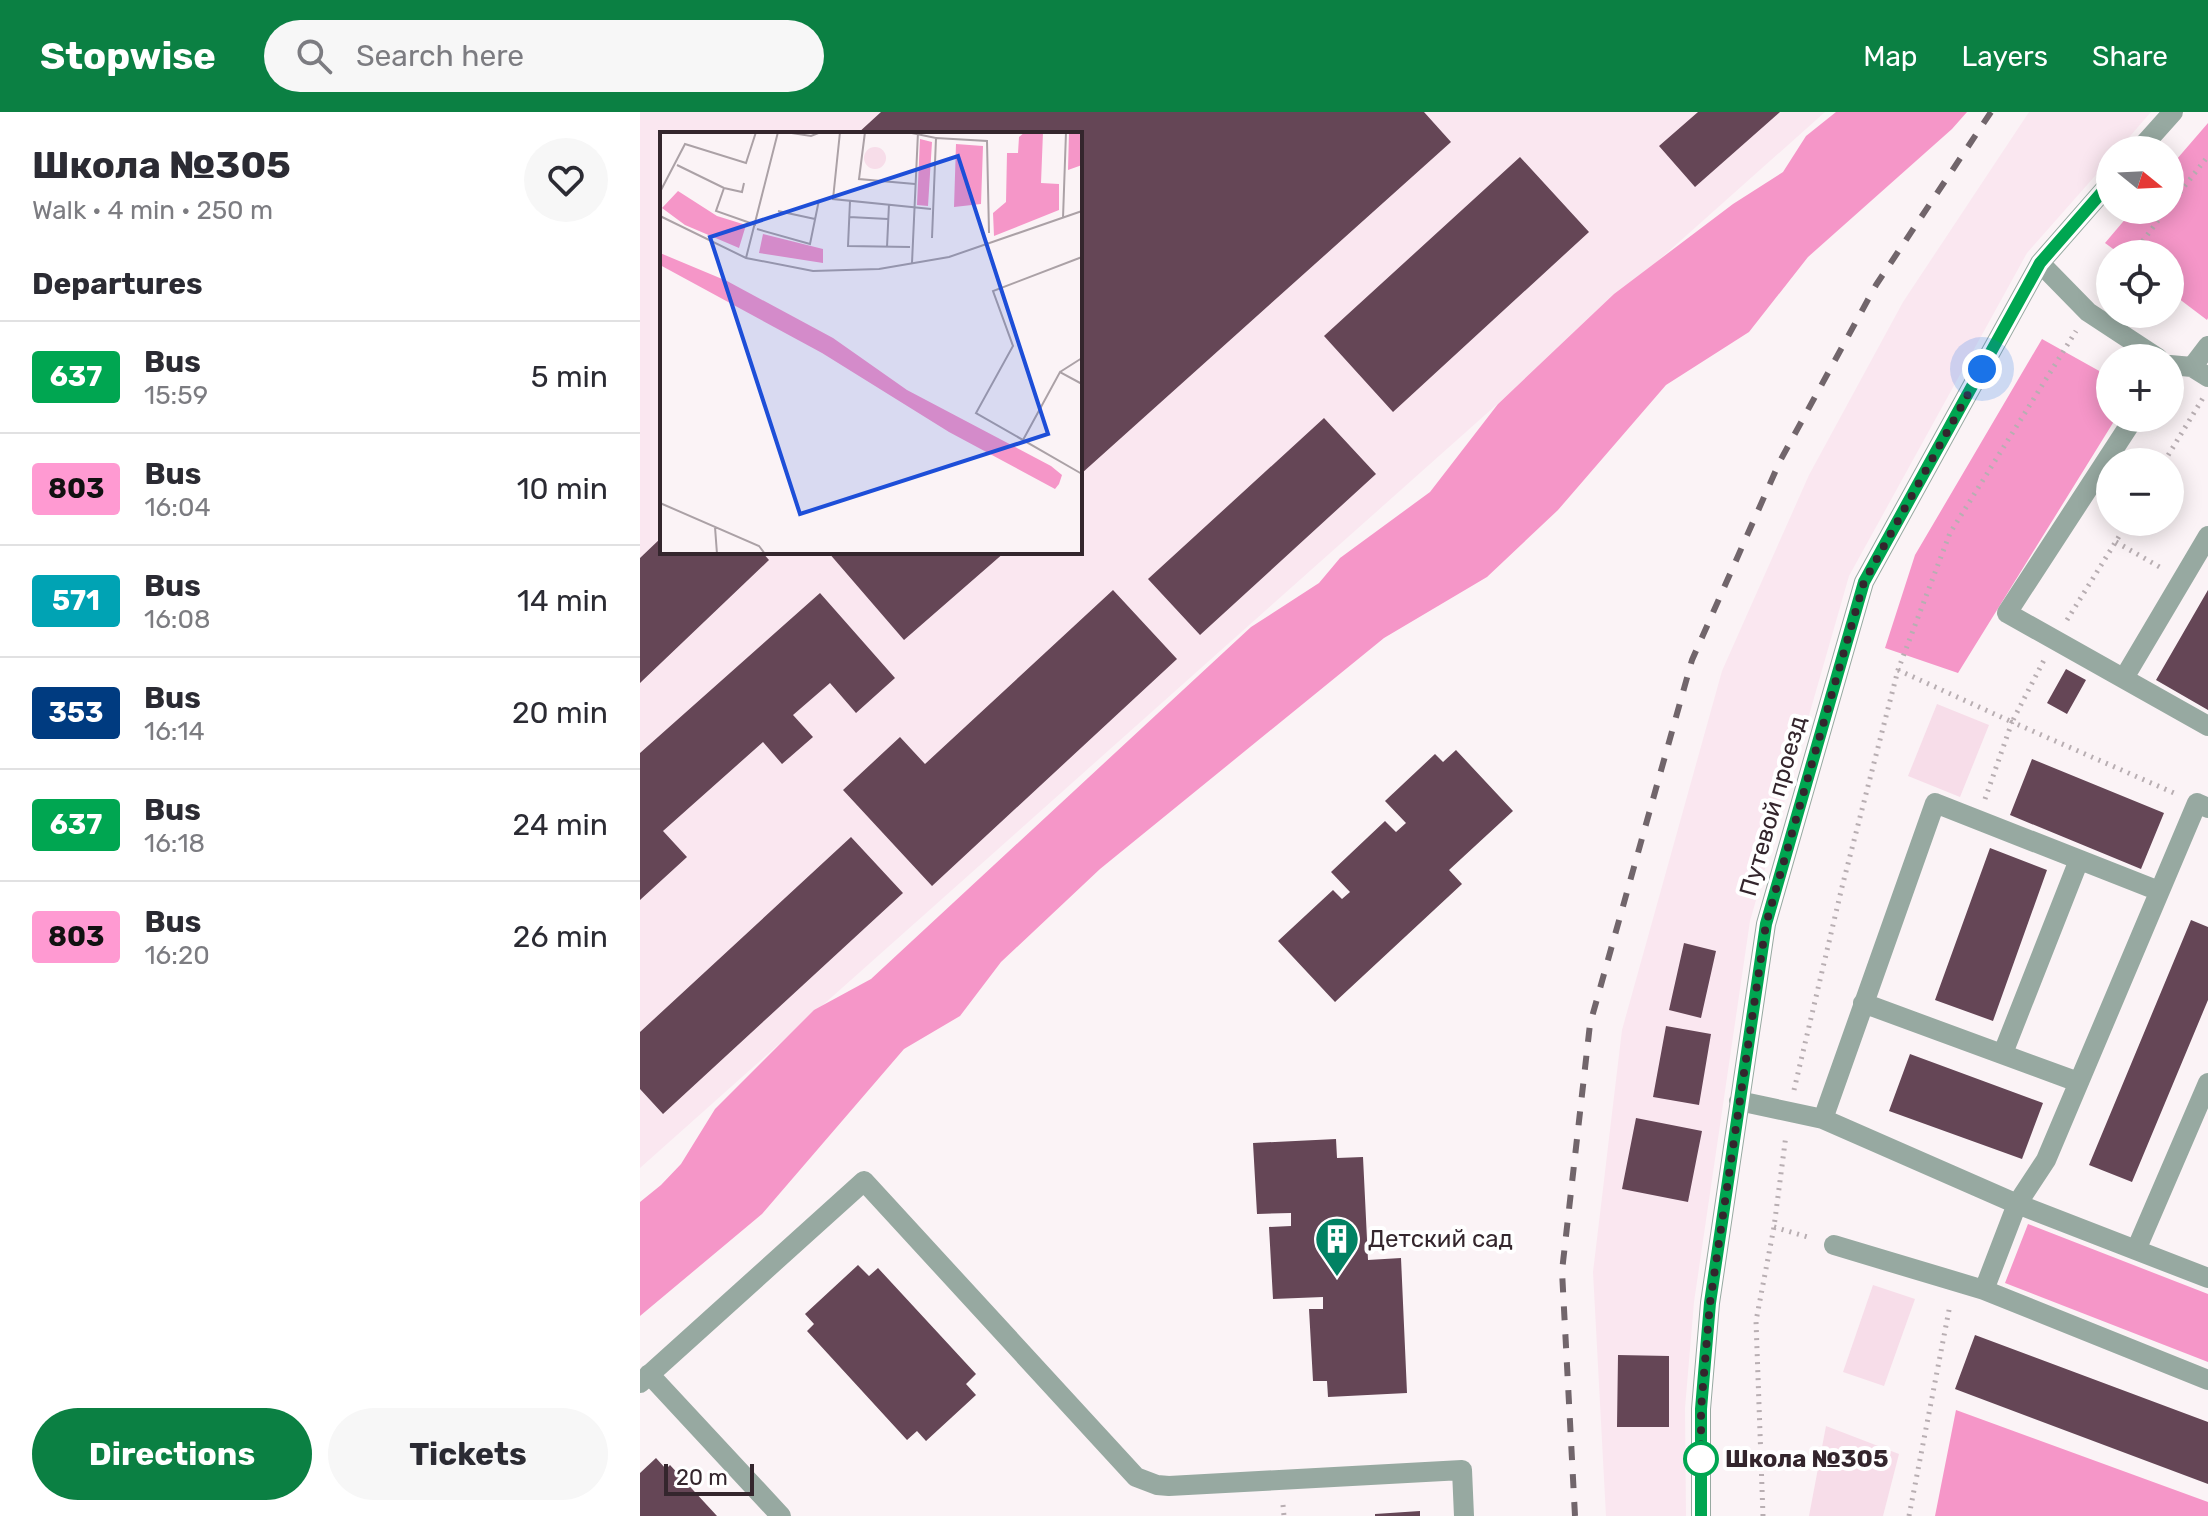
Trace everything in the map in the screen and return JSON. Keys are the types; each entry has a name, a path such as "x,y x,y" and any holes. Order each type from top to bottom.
{"street":[{"path":"2152,136 2173,112"},
{"name":"Путевой проезд","path":"1701,1516 1701,1409 1710,1303 1766,924 1864,582 2040,263 2096,199"},
{"path":"2040,263 2088,312 2137,344"},
{"path":"2200,372 2208,346"},
{"path":"2125,432 2007,613 2208,726"},
{"path":"2124,678 2208,536"},
{"path":"1823,1119 1935,803 2159,891"},
{"path":"1984,1290 2017,1204 2046,1160 2159,891 2203,806"},
{"path":"2003,1053 2079,860"},
{"path":"1863,1003 2078,1082"},
{"path":"2136,1250 2208,1083"},
{"path":"1739,1101 1823,1119 2017,1204 2208,1278"},
{"path":"781,1516 645,1379 864,1181 1136,1477 1169,1486 1462,1470 1464,1516"},
{"path":"1834,1245 1984,1290 2208,1380"}],"path":[{"path":"2184,187 2208,156"},
{"path":"2144,240 2156,224"},
{"path":"1763,1516 1756,1321 1774,1227 1789,1111 1845,872 1898,670 1950,533 2096,301"},
{"path":"2173,448 2208,390"},
{"path":"1978,820 2012,722 2203,806"},
{"path":"1774,1227 1834,1245"},
{"path":"1909,1516 1955,1281"}],"shaded area":[{"path":"640,112 1825,112 640,1168"},
{"path":"1836,112 1967,112 1952,129 1808,257 1749,332 1666,385 1558,510 1487,577 1384,638 1100,869 1001,962 960,1016 904,1049 762,1214 640,1316 640,1202 681,1164 715,1109 814,1010 871,979 1251,627 1319,583 1340,558 1430,492 1498,404 1614,294 1733,204 1783,172 1806,136"},
{"path":"2029,112 2151,112 2130,136 2096,136 2096,175 2027,253 1849,576 1750,921 1694,1302 1685,1408 1686,1516 1606,1516 1593,1272 1622,1030 1722,671 1809,475 1903,302"},
{"path":"2208,123 2207,320 2184,303 2184,240 2108,240 2121,224 2184,224 2184,151"},
{"path":"2042,339 2096,369 2096,432 2107,432 1958,673 1885,648 1915,555"},
{"path":"1937,704 1989,725 1960,797 1908,776"},
{"path":"2028,1224 2208,1294 2208,1362 2005,1283"},
{"path":"1873,1285 1915,1299 1884,1386 1843,1372"},
{"path":"1956,1410 2208,1502 2208,1516 1935,1516"},
{"path":"1826,1426 1899,1454 1883,1516 1809,1516"}],"building":[{"path":"881,112 1424,112 1451,142 1082,473 1082,132 859,132"},
{"path":"1698,112 1780,112 1695,187 1659,146"},
{"path":"1520,157 1589,232 1393,412 1324,336"},
{"path":"1324,418 1376,474 1200,635 1148,579"},
{"path":"660,539 660,554 764,554 769,560 640,683 640,558"},
{"path":"830,554 1003,554 904,640"},
{"path":"1113,590 1177,659 932,886 843,790 900,737 925,764"},
{"path":"2208,590 2208,710 2156,680"},
{"path":"820,593 895,678 856,713 830,683 793,715 813,737 782,764 763,742 663,831 687,857 640,900 640,753"},
{"path":"2066,669 2086,680 2067,714 2047,703"},
{"path":"1456,750 1513,811 1449,870 1462,884 1335,1002 1278,941 1333,890 1342,899 1350,892 1331,872 1385,821 1396,832 1406,823 1385,801 1435,754 1443,762"},
{"path":"2032,759 2164,813 2141,869 2010,815"},
{"path":"851,837 903,893 663,1114 640,1089 640,1032"},
{"path":"1990,848 2047,870 1993,1021 1935,1000"},
{"path":"2191,920 2208,927 2208,1000 2132,1182 2089,1165"},
{"path":"1684,943 1716,951 1701,1018 1669,1010"},
{"path":"1666,1026 1711,1034 1699,1105 1653,1097"},
{"path":"1910,1054 2043,1103 2022,1159 1889,1111"},
{"path":"1636,1118 1702,1131 1688,1202 1622,1189"},
{"name":"Детский сад","path":"1336,1139 1337,1158 1363,1157 1368,1260 1401,1258 1407,1393 1328,1397 1327,1381 1313,1381 1309,1309 1323,1309 1323,1297 1273,1299 1269,1227 1291,1226 1291,1213 1257,1214 1253,1143"},
{"path":"858,1265 869,1276 878,1268 976,1374 966,1384 976,1395 926,1441 917,1431 907,1440 807,1331 814,1324 805,1314"},
{"path":"1975,1335 2208,1422 2208,1484 1955,1389"},
{"path":"1618,1355 1669,1356 1669,1427 1617,1427"},
{"path":"656,1458 666,1469 670,1465 717,1516 640,1516 640,1473"},
{"path":"1420,1511 1420,1516 1375,1516 1375,1514"}],"railway":[{"path":"1575,1516 1562,1271 1590,1024 1692,660 1780,461 1876,285 1991,112"}],"bus line":[{"name":"637","path":"1701,1516 1701,1409 1710,1303 1766,924 1864,582 2040,263 2096,199"}],"place":[{"name":"Детский сад","path":"1337,1278"},
{"name":"Школа №305","path":"1701,1459"}],"route":[{"path":"1701,1459 1701,1409 1710,1303 1766,924 1864,582 1982,369"}]}
